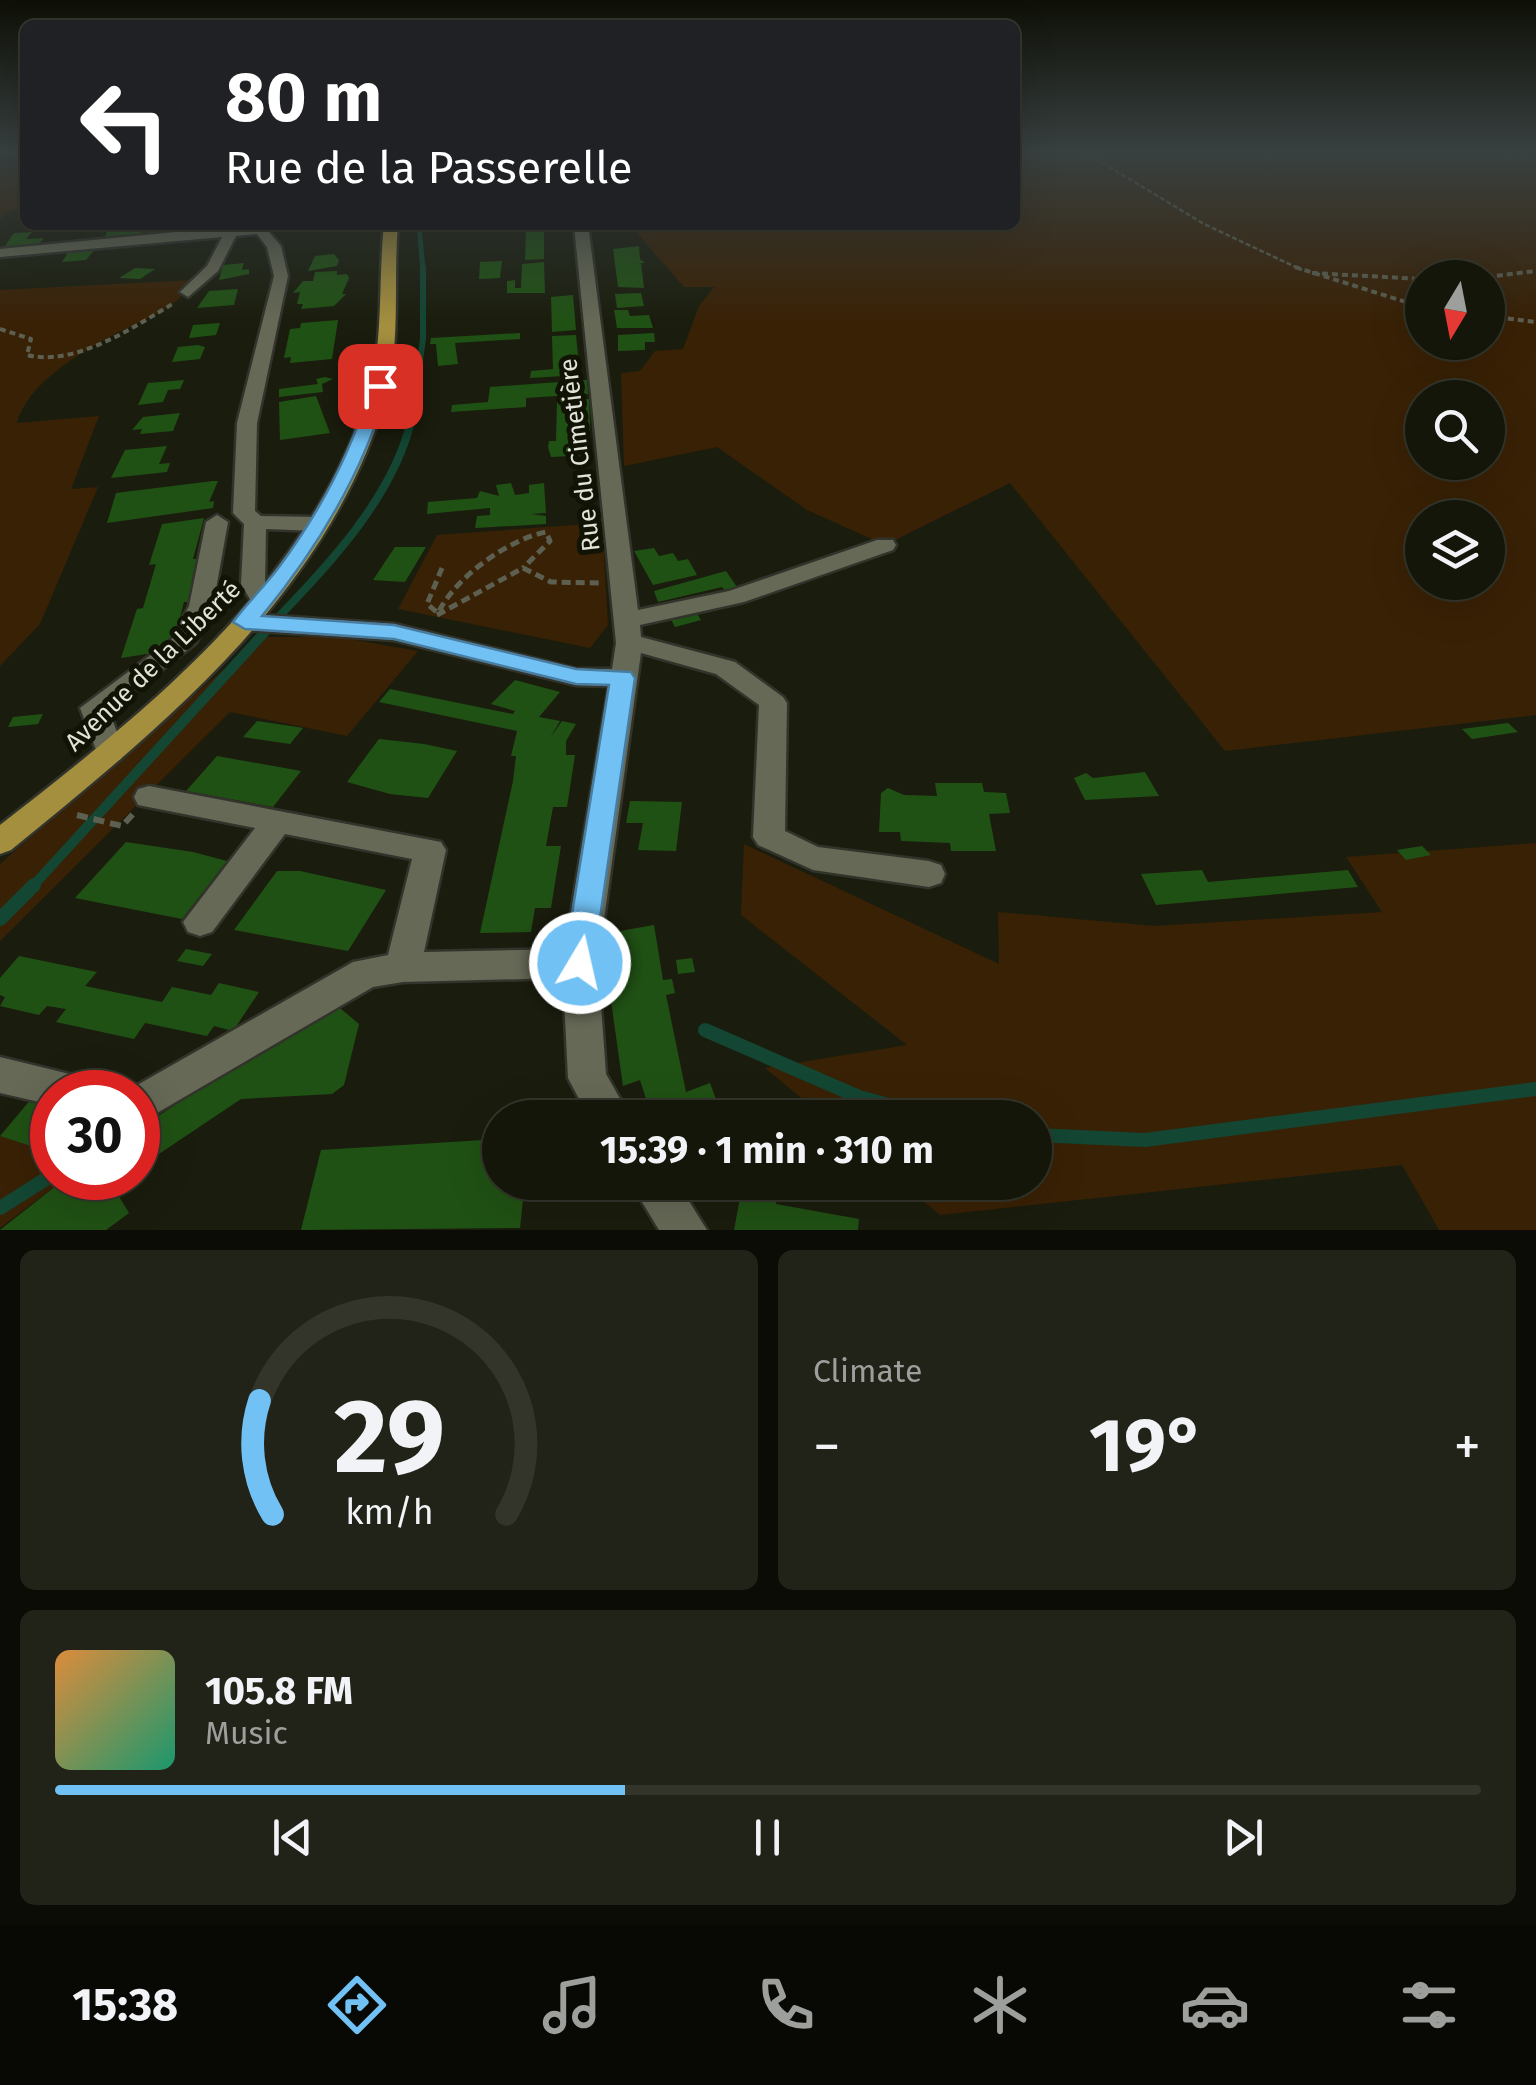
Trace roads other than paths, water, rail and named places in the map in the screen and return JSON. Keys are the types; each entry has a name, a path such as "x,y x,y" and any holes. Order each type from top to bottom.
{"main road":[{"name":"Avenue de la Liberté","path":"0,842 110,753 254,612 317,524 365,437 380,386 391,230"}],"street":[{"path":"0,253 244,230"},
{"path":"260,230 274,246 280,276 247,423 244,514 255,522 317,524"},
{"name":"Rue du Cimetière","path":"582,230 628,632 580,963 588,1078 601,1100"},
{"path":"188,292 221,256 230,232"},
{"path":"110,753 94,708 182,643 201,606 216,522"},
{"path":"255,522 254,612 418,636 576,677 622,678"},
{"path":"628,632 885,545"},
{"path":"628,632 694,654 755,682 773,703 769,837 813,858 930,874"},
{"path":"148,796 430,850 402,967"},
{"path":"200,922 278,821"},
{"path":"160,1093 366,972 402,967 580,963"},
{"path":"0,1076 30,1082"},
{"path":"664,1200 685,1230"}],"waterway":[{"path":"419,230 423,270"},
{"path":"411,424 423,339 423,270"},
{"path":"271,625 334,556 373,505 402,450 411,421"},
{"path":"32,887 274,622"},
{"path":"0,919 32,887"},
{"path":"705,1030 870,1100"},
{"path":"1052,1136 1145,1140 1536,1089"},
{"path":"0,1208 30,1189"}]}
